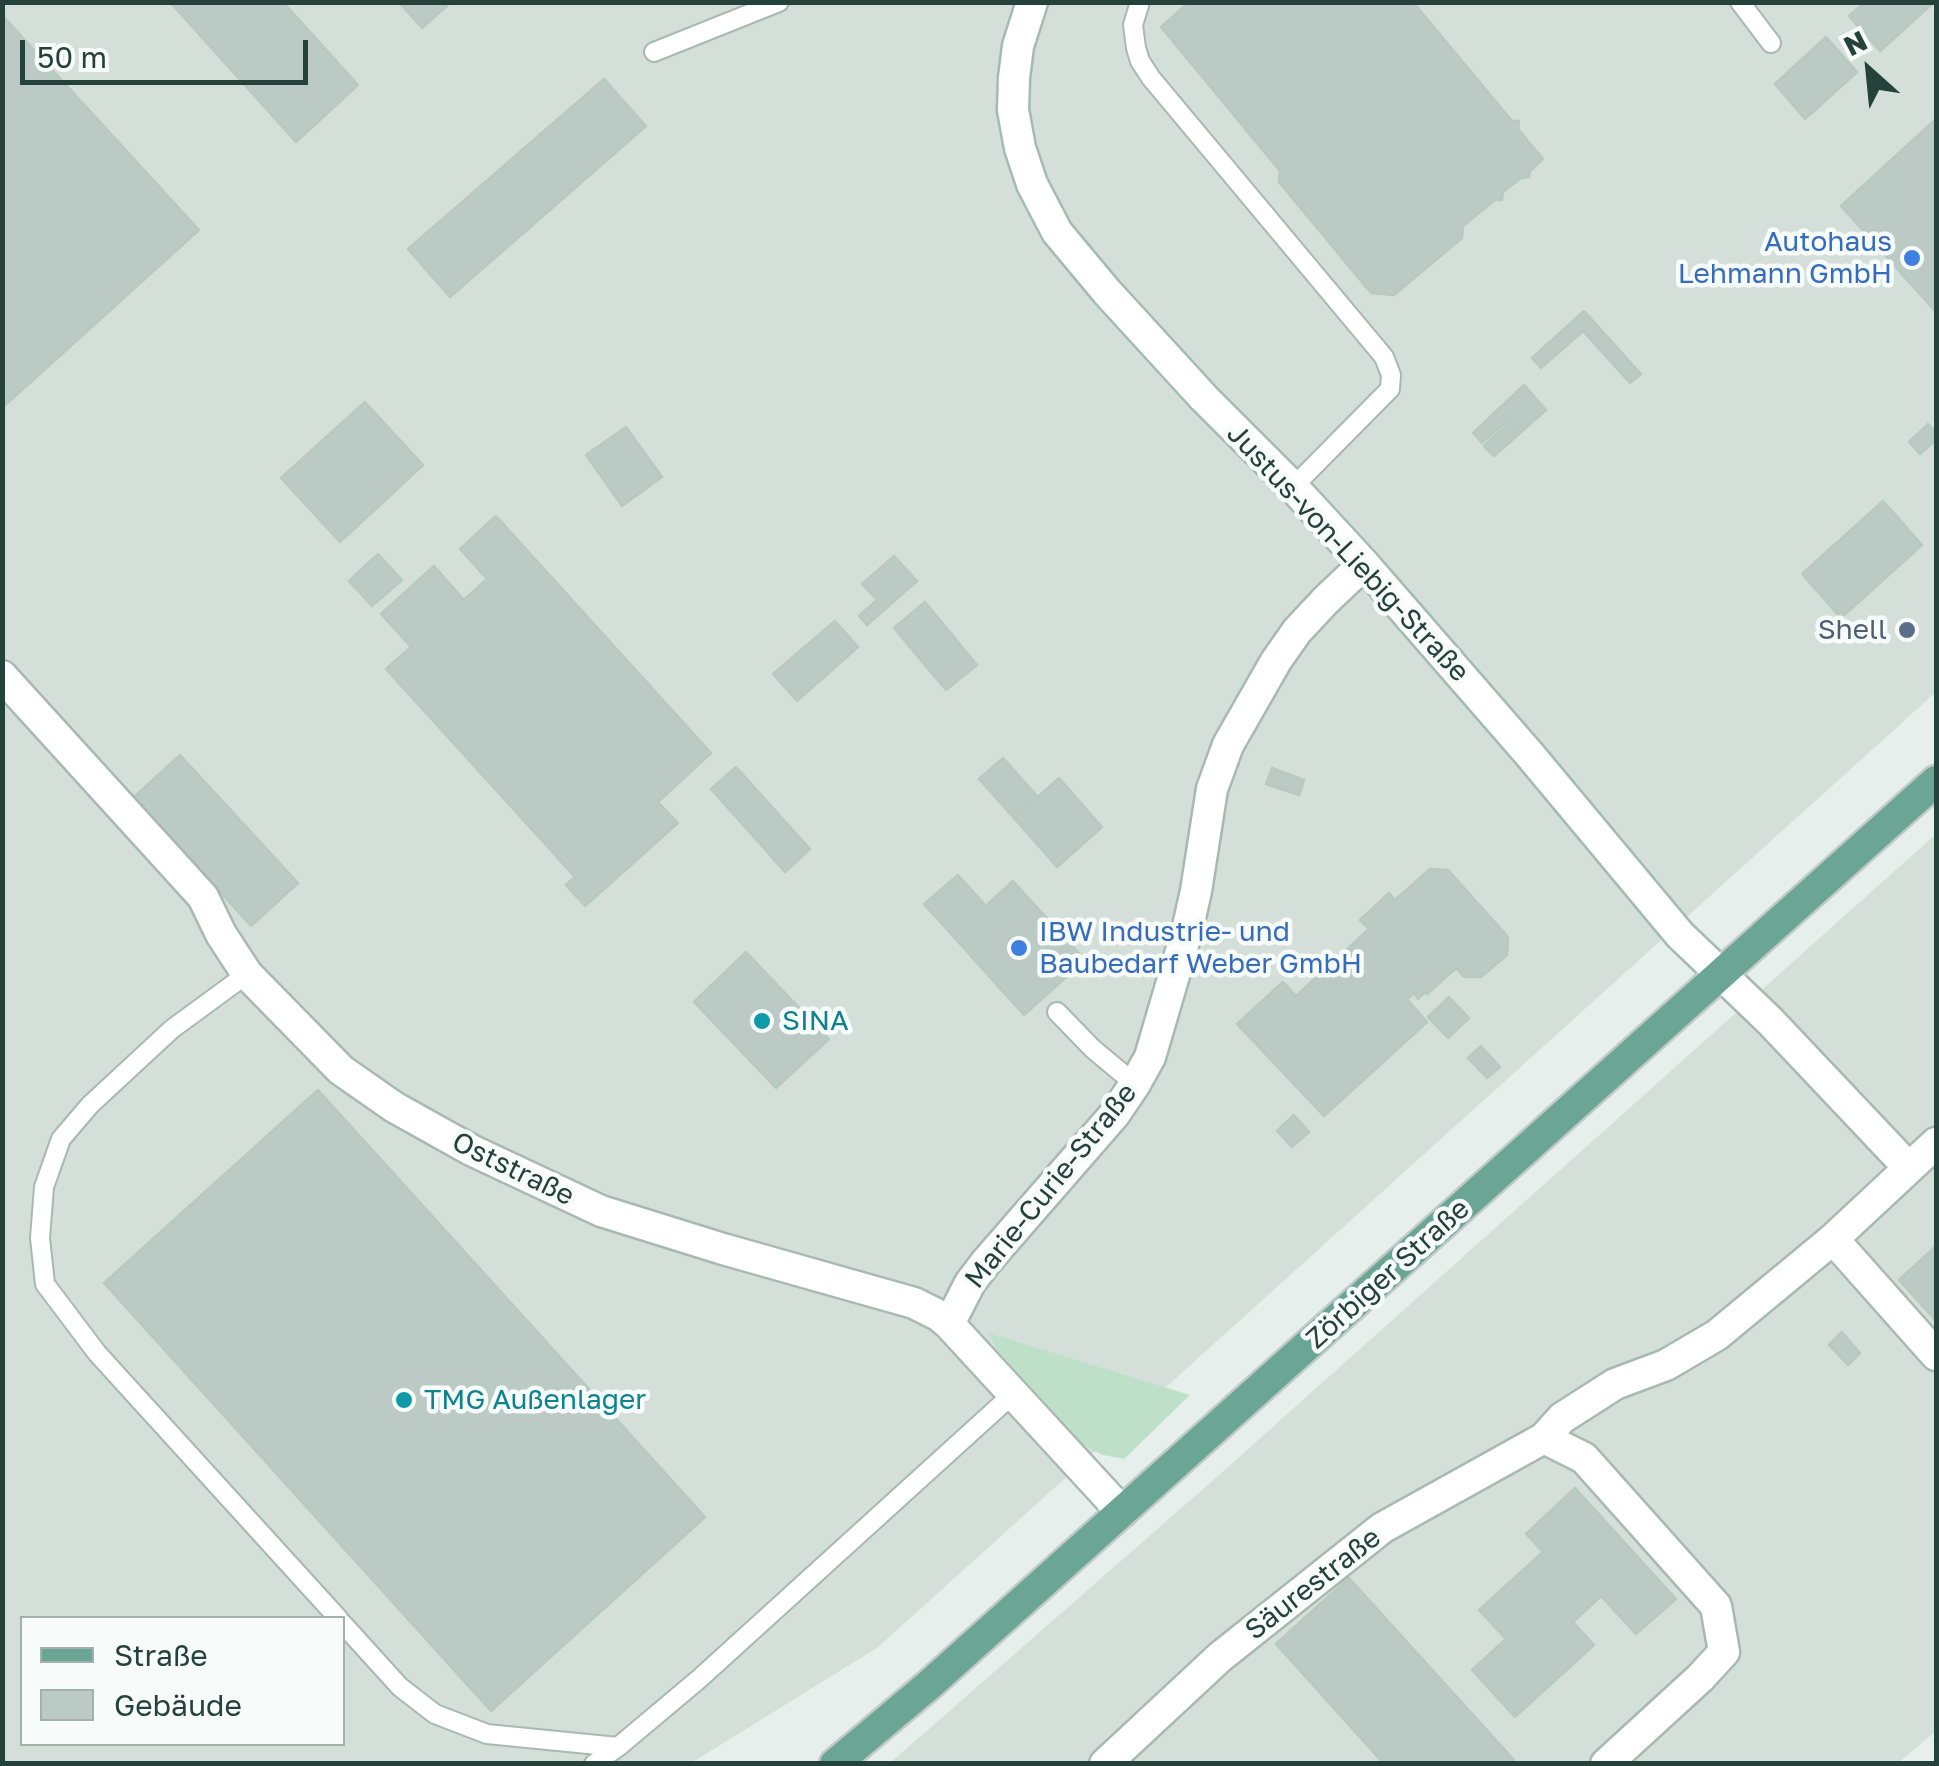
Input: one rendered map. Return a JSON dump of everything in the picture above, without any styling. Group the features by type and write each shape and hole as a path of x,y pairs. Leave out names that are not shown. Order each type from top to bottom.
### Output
{"main road":[{"name":"Zörbiger Straße","path":"835,1764 929,1685 1936,781"}],"street":[{"name":"Justus-von-Liebig-Straße","path":"1032,2 1018,46 1013,110 1032,184 1057,232 1106,292 1204,398 1364,564 1680,935 1722,975"},
{"name":"Marie-Curie-Straße","path":"949,1324 986,1262 1114,1115 1135,1084 1150,1056 1187,932 1212,789 1228,746 1296,631 1364,564"},
{"name":"Oststraße","path":"2,676 203,897 248,974 341,1070 394,1107 486,1157 602,1211 914,1304 938,1315 1122,1512"},
{"path":"1722,975 1909,1168"},
{"name":"Säurestraße","path":"1104,1764 1220,1658 1382,1528 1544,1438 1562,1418 1616,1384 1666,1365 1717,1336 1833,1239 1936,1143"},
{"path":"1833,1239 1936,1355"},
{"path":"1544,1438 1584,1458 1716,1606 1724,1652 1606,1764"}],"lane":[{"path":"654,52 780,2"},
{"path":"1140,2 1133,25 1140,61 1384,357 1391,375 1390,389 1293,487"},
{"path":"1740,2 1771,43"},
{"path":"248,974 172,1030 90,1105 61,1139 44,1188 40,1238 45,1284 97,1353 335,1616"},
{"path":"1057,1012 1092,1049 1135,1084"},
{"path":"594,1764 699,1679 1013,1394"},
{"path":"345,1626 400,1687 435,1714 488,1734 618,1747"}],"shaded area":[{"path":"3,3 1936,3 1936,692 877,1648 691,1763 3,1764"},
{"path":"1936,834 1936,1731 1897,1764 889,1764 1210,1483"}],"green space":[{"path":"989,1333 1190,1395 1124,1459 1103,1455 1084,1446 996,1348"}],"building":[{"path":"170,2 283,2 358,85 296,142"},
{"path":"399,2 451,2 422,28"},
{"path":"1189,2 1413,2 1512,121 1519,121 1518,129 1543,159 1529,177 1521,178 1503,192 1502,200 1495,200 1463,226 1462,238 1394,295 1371,293 1279,182 1280,171 1161,27"},
{"path":"1865,2 1932,4 1880,51 1849,16"},
{"path":"2,15 199,230 2,408"},
{"path":"1826,37 1857,72 1805,119 1775,84"},
{"path":"604,79 646,126 450,297 408,249"},
{"name":"Autohaus Lehmann GmbH","path":"1936,119 1936,310 1935,311 1841,206"},
{"path":"1584,311 1641,374 1630,383 1583,331 1541,368 1532,358"},
{"path":"1524,385 1546,410 1520,433 1508,420 1482,443 1473,433"},
{"path":"365,402 423,465 340,542 281,478"},
{"path":"1510,422 1520,433 1494,456 1484,446"},
{"path":"1928,424 1936,433 1936,440 1920,454 1909,442"},
{"path":"626,427 662,477 622,506 586,455"},
{"path":"1883,501 1922,545 1841,618 1802,574"},
{"path":"496,516 711,753 658,802 678,823 585,906 566,885 575,877 386,669 411,647 381,614 434,566 464,600 487,579 460,549"},
{"path":"378,554 402,580 372,606 349,581"},
{"path":"894,556 917,581 867,625 859,616 877,600 862,584"},
{"path":"925,602 977,665 946,690 894,628"},
{"path":"835,621 858,647 797,701 773,674"},
{"path":"180,755 298,883 251,926 134,797"},
{"path":"1003,758 1038,797 1014,818 979,779"},
{"path":"736,767 810,849 785,872 711,789"},
{"path":"1272,768 1304,780 1299,795 1266,784"},
{"path":"1059,778 1102,827 1057,867 1014,818"},
{"path":"1430,869 1448,870 1508,937 1507,955 1481,977 1464,977 1456,968 1427,994 1418,999 1414,993 1407,999 1427,1022 1324,1116 1237,1024 1283,982 1296,996 1369,929 1360,920 1389,893 1395,900"},
{"name":"IBW Industrie- und Baubedarf Weber GmbH","path":"958,875 986,906 1013,881 1085,960 1024,1015 924,904"},
{"name":"SINA","path":"746,952 829,1039 776,1088 694,1002"},
{"path":"1449,997 1469,1018 1448,1038 1428,1017"},
{"path":"1481,1046 1500,1067 1487,1078 1468,1058"},
{"name":"TMG Außenlager","path":"318,1090 705,1517 491,1711 104,1283"},
{"path":"1294,1115 1309,1132 1292,1147 1277,1131"},
{"path":"1936,1246 1936,1321 1899,1280"},
{"path":"1842,1332 1860,1353 1848,1365 1829,1345"},
{"path":"1575,1488 1676,1599 1636,1634 1601,1596 1573,1622 1594,1645 1515,1717 1472,1670 1506,1639 1479,1610 1543,1552 1526,1534"},
{"path":"1349,1578 1514,1760 1510,1764 1384,1764 1276,1644"}],"place":[{"name":"Autohaus Lehmann GmbH","path":"1912,258"},
{"name":"Shell","path":"1907,630"},
{"name":"IBW Industrie- und Baubedarf Weber GmbH","path":"1019,948"},
{"name":"SINA","path":"762,1021"},
{"name":"TMG Außenlager","path":"404,1400"}]}
